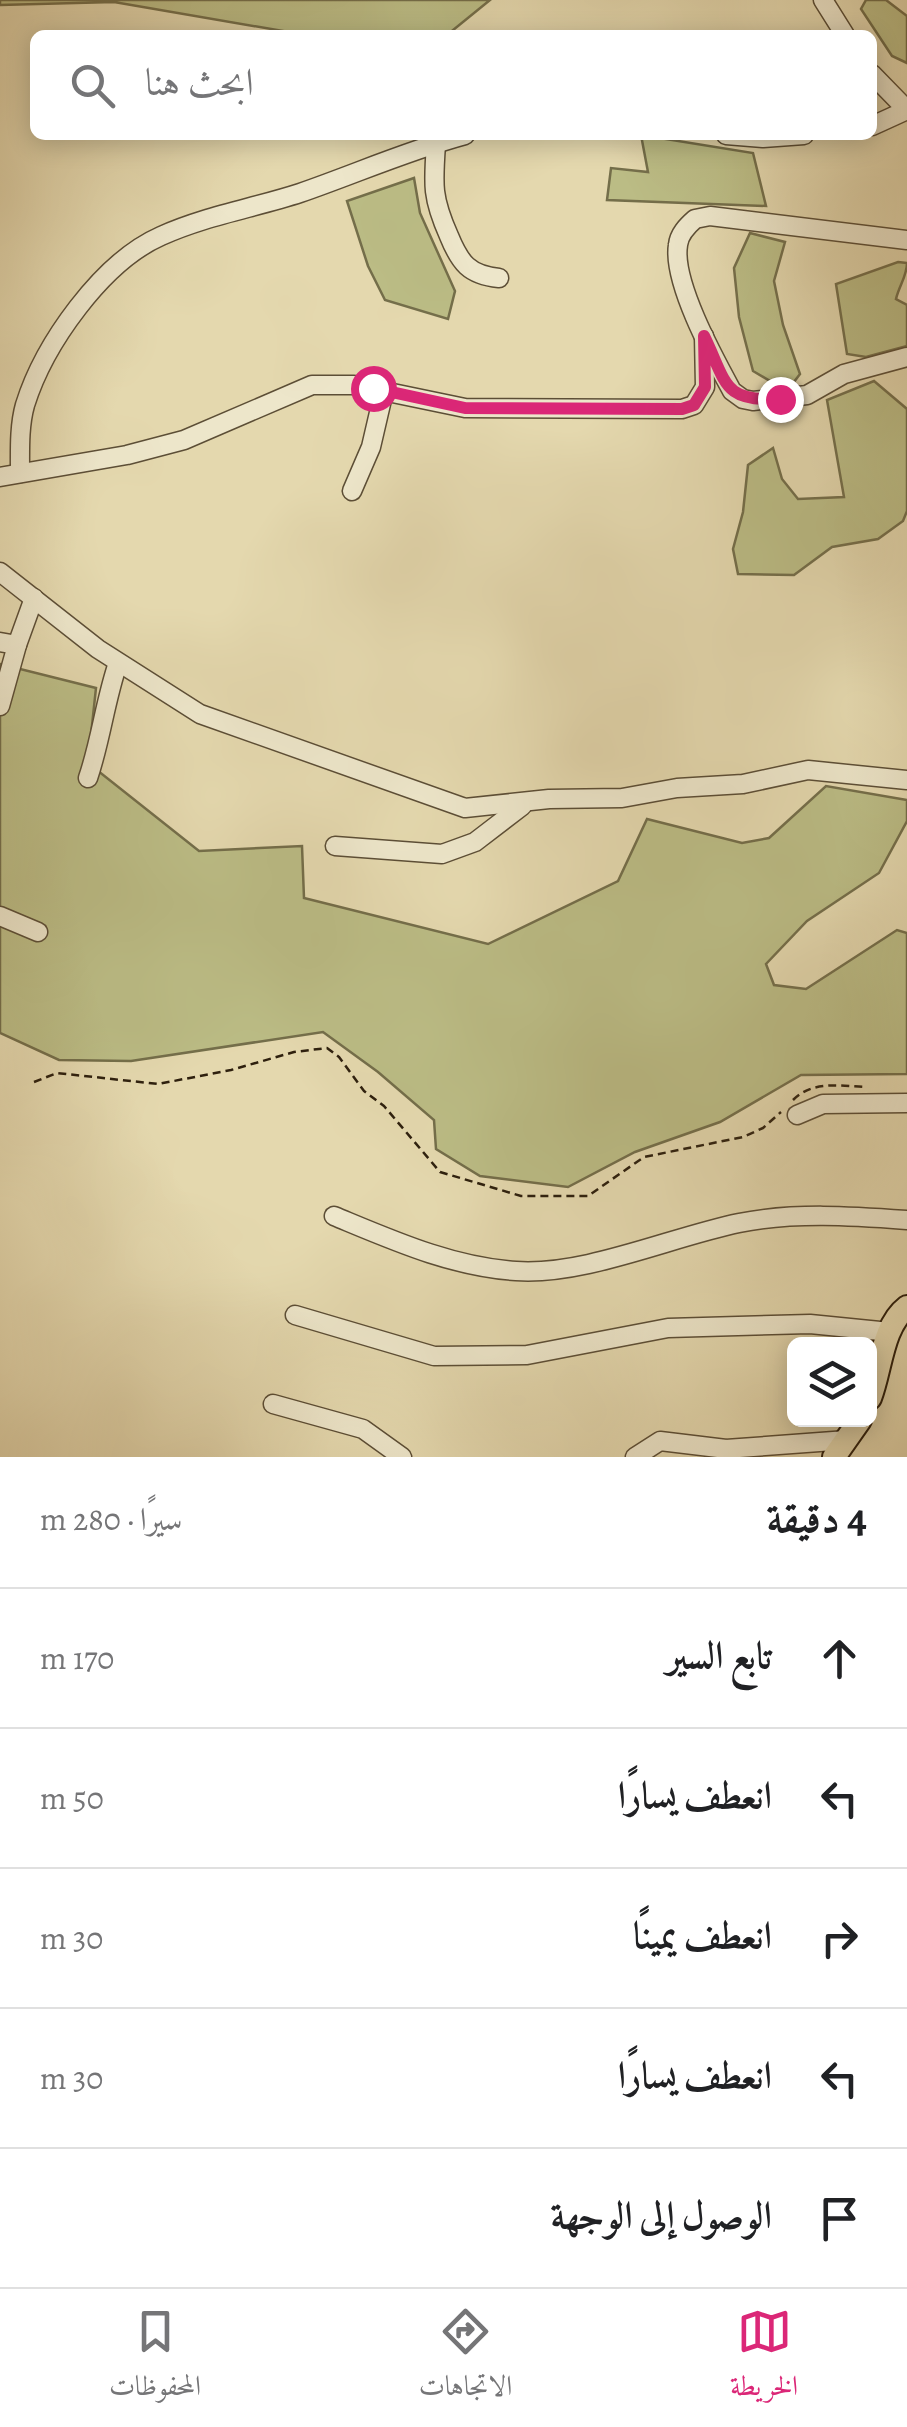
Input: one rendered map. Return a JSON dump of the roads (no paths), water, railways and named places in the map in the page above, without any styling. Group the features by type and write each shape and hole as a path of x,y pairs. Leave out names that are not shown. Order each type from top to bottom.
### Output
{"main road":[{"path":"877,1375 897,1315 907,1307"},
{"path":"840,1449 855,1427"}],"street":[{"path":"823,0 841,30"},
{"path":"877,79 907,110 877,124"},
{"path":"20,473 26,405 46,360 93,290 135,250 190,225 295,194 449,140"},
{"path":"436,144 433,197 457,256 473,273 499,278"},
{"path":"907,240 710,216 694,219 678,242 678,262 704,336 732,391 743,399 807,395 844,374 907,357"},
{"path":"0,477 126,455 184,440 312,386 337,383 465,408 682,409 694,405 705,387 704,336"},
{"path":"352,491 371,447 384,391"},
{"path":"0,572 118,662 200,714 466,808 622,798 678,788 742,784 808,770 907,780"},
{"path":"0,706 8,643 34,598"},
{"path":"88,778 97,752 104,703 118,662"},
{"path":"336,846 442,854 476,842 505,816 530,801"},
{"path":"0,916 38,932"},
{"path":"797,1115 822,1104 907,1103"},
{"path":"334,1216 473,1266 520,1272 578,1266 743,1222 803,1216 907,1220"},
{"path":"295,1315 434,1356 527,1355 668,1328 704,1326 810,1324 890,1332"},
{"path":"273,1404 363,1429 402,1457"},
{"path":"634,1457 660,1442 726,1449 840,1449"}]}
